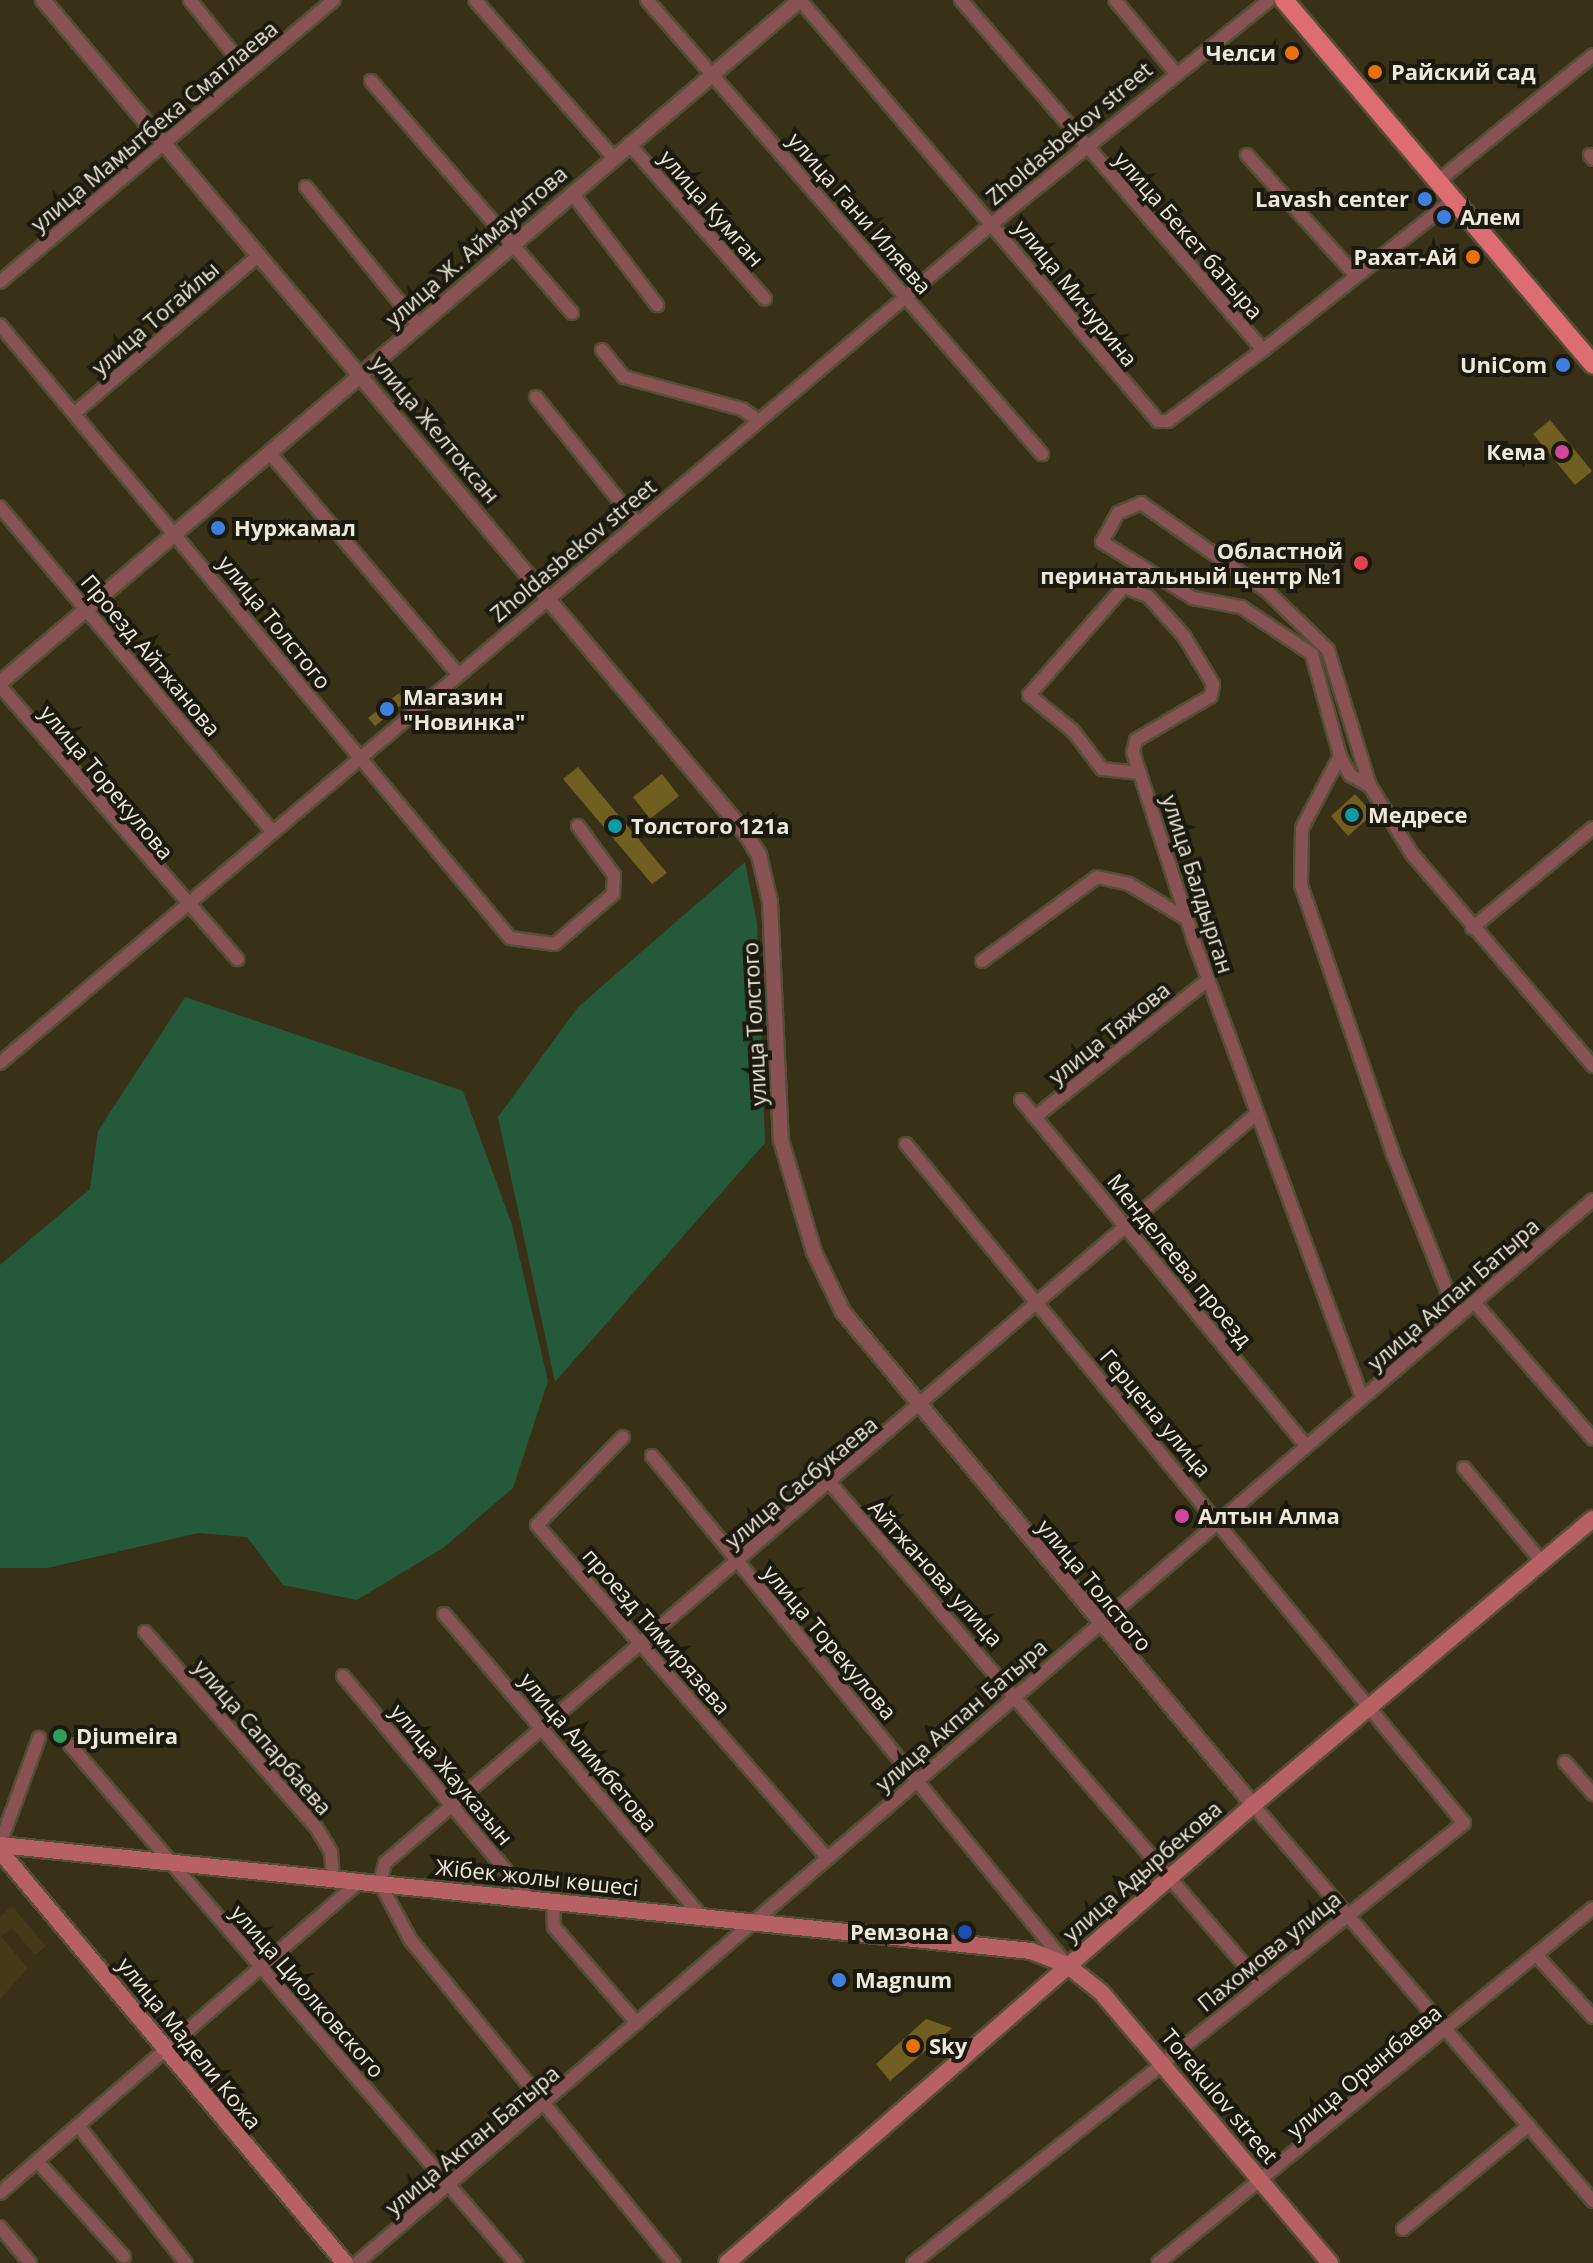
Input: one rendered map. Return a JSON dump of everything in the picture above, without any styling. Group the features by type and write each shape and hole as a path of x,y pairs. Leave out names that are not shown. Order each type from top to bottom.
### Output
{"main road":[{"path":"1284,0 1593,353"},
{"path":"1297,0 1440,179 1453,200 1593,365"},
{"name":"улица Адырбекова","path":"727,2263 1170,1876 1593,1519"},
{"name":"Жібек жолы көшесі","path":"0,1844 755,1923 1011,1946 1067,1965"},
{"name":"улица Мадели Кожа","path":"0,1851 345,2263"},
{"name":"Torekulov street","path":"1067,1965 1101,1992 1330,2263"}],"street":[{"name":"улица Желтоксан","path":"43,0 550,596 746,834 765,872 770,902"},
{"path":"190,0 247,71"},
{"name":"улица Мамытбека Сматлаева","path":"0,282 333,0"},
{"path":"475,0 613,157"},
{"name":"улица Гани Иляева","path":"647,0 1042,454"},
{"name":"улица Ж. Аймауытова","path":"0,684 800,0"},
{"name":"улица Мичурина","path":"800,0 993,223 1148,414 1168,421 1263,350"},
{"name":"улица Бекет батыра","path":"961,0 1263,350"},
{"path":"1115,0 1174,71"},
{"name":"Zholdasbekov street","path":"0,1063 270,829 1174,71 1269,0"},
{"path":"1440,179 1593,55"},
{"path":"371,81 572,313"},
{"name":"улица Кумган","path":"629,144 765,299"},
{"path":"1247,155 1356,276"},
{"path":"306,187 418,325"},
{"path":"572,193 657,305"},
{"path":"1263,350 1453,200"},
{"name":"улица Тогайлы","path":"77,411 259,255"},
{"name":"улица Толстого","path":"0,325 77,411 357,759 510,938 555,944 613,894 614,875 578,826"},
{"path":"602,350 624,377 742,409 758,420"},
{"path":"536,397 637,523"},
{"path":"269,452 458,674"},
{"path":"1370,786 1350,775 1340,752 1312,654 1241,607 1193,598 1102,542 1118,513 1141,503 1268,592 1328,650 1370,786 1412,854 1472,928 1593,1066"},
{"name":"Проезд Айтжанова","path":"0,507 270,829"},
{"name":"улица Балдырган","path":"1140,773 1102,769 1073,731 1029,695 1119,590 1148,596 1184,636 1215,691 1136,740 1140,773 1208,980 1362,1398"},
{"name":"улица Торекулова","path":"0,684 183,903 237,959"},
{"path":"1340,752 1302,828 1301,885 1393,1154 1457,1316"},
{"path":"1472,928 1593,828"},
{"path":"982,961 1097,877 1129,884 1187,919"},
{"name":"улица Толстого","path":"770,902 781,1140 796,1194 843,1312 918,1409 1098,1623 1593,2201"},
{"name":"улица Тяжова","path":"1035,1117 1208,980"},
{"name":"Менделеева проезд","path":"1021,1100 1127,1224 1306,1446"},
{"name":"улица Сасбукаева","path":"380,1883 388,1857 448,1802 918,1409 1037,1301 1256,1114"},
{"name":"Герцена улица","path":"906,1144 1219,1520 1464,1823"},
{"name":"улица Акпан Батыра","path":"357,2263 548,2104 1017,1693 1593,1200"},
{"path":"1474,1302 1593,1439"},
{"name":"проезд Тимирязева","path":"623,1437 536,1522 828,1858"},
{"name":"улица Торекулова","path":"652,1456 736,1562 919,1778 1067,1965"},
{"path":"1464,1468 1542,1562"},
{"name":"Айтжанова улица","path":"830,1483 1017,1693 1260,1983"},
{"name":"улица Алимбетова","path":"444,1614 702,1917"},
{"name":"улица Сапарбаева","path":"145,1632 316,1827 331,1852 333,1878"},
{"name":"улица Жауказын","path":"343,1676 530,1899"},
{"path":"0,1844 39,1738"},
{"name":"улица Циолковского","path":"70,1745 516,2263"},
{"path":"1565,1762 1593,1794"},
{"name":"Пахомова улица","path":"913,2263 1464,1823"},
{"path":"0,2193 168,2053 360,1881"},
{"path":"380,1883 411,1941 548,2104 674,2263"},
{"path":"553,1901 554,1927 637,2023"},
{"name":"улица Орынбаева","path":"1158,2263 1263,2181 1593,1908"},
{"path":"1536,1955 1593,2017"},
{"path":"1403,2229 1529,2125"},
{"path":"80,2128 186,2263"},
{"path":"38,2162 124,2257"},
{"path":"0,2227 30,2263"}],"shaded area":[{"path":"12,1906 46,1946 35,1955 12,1928 1,1937 28,1968 0,1999 0,1917"}],"green space":[{"path":"745,862 757,923 765,1143 555,1382 498,1117 578,1007"},
{"path":"185,997 463,1091 512,1225 548,1381 513,1488 443,1548 357,1600 283,1585 247,1537 198,1533 48,1568 0,1568 0,1265 90,1189 98,1131"}],"building":[{"name":"Кема","path":"1550,420 1592,471 1575,485 1533,434"},
{"name":"Магазин \"Новинка\"","path":"399,693 406,701 375,726 368,718"},
{"name":"Толстого 121а","path":"578,767 667,873 652,884 563,779"},
{"path":"662,774 679,796 650,819 633,797"},
{"name":"Медресе","path":"1355,794 1373,814 1348,836 1331,816"},
{"name":"Sky","path":"926,2019 952,2028 890,2081 876,2064"}],"place":[{"name":"Челси","path":"1292,53"},
{"name":"Райский сад","path":"1375,72"},
{"name":"Lavash center","path":"1425,199"},
{"name":"Алем","path":"1444,217"},
{"name":"Рахат-Ай","path":"1473,257"},
{"name":"UniCom","path":"1563,365"},
{"name":"Кема","path":"1562,452"},
{"name":"Нуржамал","path":"218,528"},
{"name":"Областной перинатальный центр №1","path":"1361,563"},
{"name":"Магазин \"Новинка\"","path":"387,709"},
{"name":"Медресе","path":"1352,815"},
{"name":"Толстого 121а","path":"615,826"},
{"name":"Алтын Алма","path":"1182,1516"},
{"name":"Djumeira","path":"60,1736"},
{"name":"Ремзона","path":"965,1932"},
{"name":"Magnum","path":"839,1980"},
{"name":"Sky","path":"913,2046"}]}
